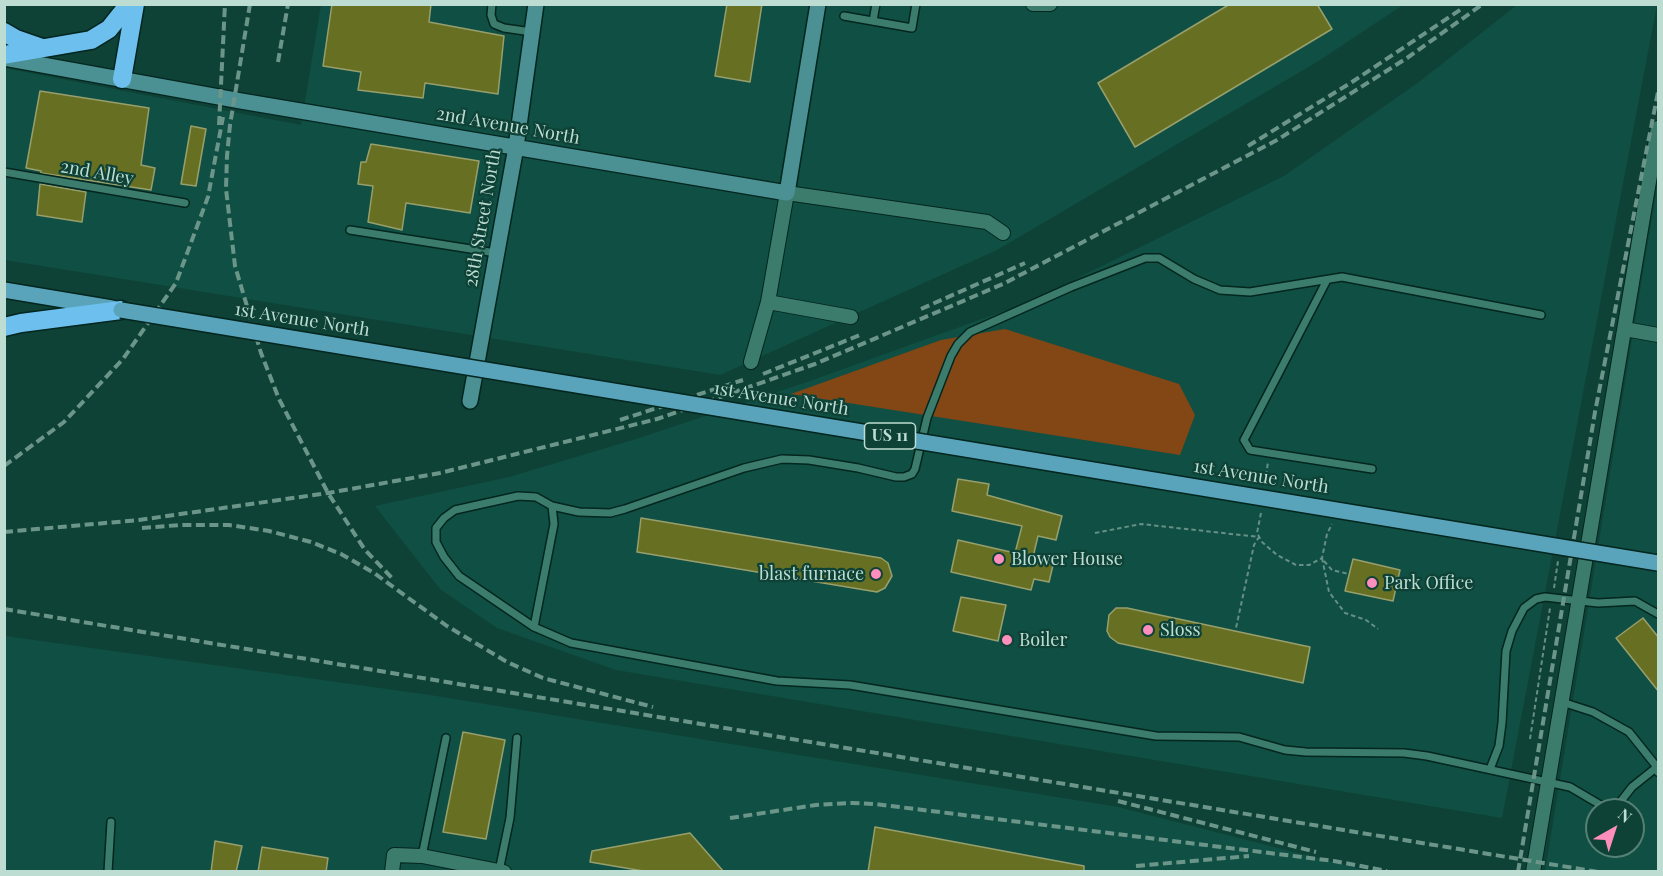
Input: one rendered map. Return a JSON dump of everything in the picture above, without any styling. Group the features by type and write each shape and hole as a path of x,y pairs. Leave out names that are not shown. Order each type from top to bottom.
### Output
{"highway":[{"path":"4,56 91,40 109,30 129,4"},
{"path":"122,79 135,4"},
{"path":"4,32 43,49"},
{"path":"4,327 68,308 121,310"}],"main road":[{"path":"4,290 68,308"},
{"name":"1st Avenue North","path":"121,310 1659,562"}],"street":[{"name":"28th Street North","path":"470,401 516,147 536,4"},
{"path":"751,362 768,302 818,4"},
{"path":"1033,4 1050,4"},
{"name":"2nd Avenue North","path":"4,56 122,79 787,193 987,222 1003,233"},
{"path":"1533,872 1659,128"},
{"path":"768,302 851,317"},
{"path":"1625,329 1659,335"},
{"path":"392,872 394,855 422,856 502,871"}],"lane":[{"path":"492,4 491,15 494,24 504,28 532,32"},
{"path":"873,21 876,4"},
{"path":"844,16 912,28 916,4"},
{"name":"2nd Alley","path":"4,172 185,203"},
{"path":"350,230 498,254"},
{"path":"1541,315 1342,277 1250,292 1220,290 1194,279 1159,258 1145,258 1071,287 970,332 958,344 951,356 927,418 912,474 896,477 809,460 782,459 744,468 610,513 579,512 552,506 536,497 518,496 455,510 436,528 436,542 459,576 534,627 571,643 777,681 850,685 1156,736 1239,737 1285,750 1404,753 1428,756 1548,780 1570,787 1590,798"},
{"path":"1327,280 1244,440 1250,450 1372,469"},
{"path":"534,627 554,524 552,506"},
{"path":"1490,769 1499,746 1506,651 1512,631 1524,608 1536,599 1545,597 1598,603 1635,601 1659,614"},
{"path":"1562,702 1593,712 1629,732 1658,769 1632,787 1622,798"},
{"path":"422,856 446,738"},
{"path":"502,871 510,818 517,738"},
{"path":"108,872 111,822"}],"path":[{"path":"1265,487 1270,453"},
{"path":"1261,510 1257,533 1277,555 1296,565 1310,565 1322,558"},
{"path":"1335,517 1327,534 1322,558 1329,592 1346,613 1366,620 1378,629"},
{"path":"1095,532 1141,524 1259,537"},
{"path":"1236,628 1254,545 1259,537"},
{"path":"1530,739 1559,554"},
{"path":"1322,558 1332,570 1349,574"}],"shaded area":[{"path":"321,5 1403,5 1317,62 997,250 720,375 5,260 4,68 301,125"},
{"path":"1517,5 1657,5 1502,818 616,670 497,628 440,589 375,506 509,477 636,439 810,381 1029,302 1284,176 1419,82"},
{"path":"1658,181 1658,871 1545,871"},
{"path":"1005,329 1179,384 1195,415 1180,455 791,394 941,340"},
{"path":"5,636 430,695 1118,807 1368,871 5,872"}],"building":[{"path":"332,4 431,4 429,22 504,36 498,94 425,83 423,98 358,90 361,72 323,66"},
{"path":"727,4 762,4 750,82 715,76"},
{"path":"1230,4 1317,4 1332,29 1135,147 1098,83"},
{"path":"40,91 149,108 141,165 155,168 151,190 41,173 41,171 26,168"},
{"path":"191,126 206,129 196,186 181,184"},
{"path":"371,144 479,161 470,213 406,203 402,230 368,222 373,186 358,184 361,162 366,162"},
{"path":"40,184 86,192 82,222 37,215"},
{"path":"958,479 989,484 987,495 1062,516 1056,540 1038,536 1033,557 1054,561 1049,582 1034,579 1031,590 951,572 958,540 1015,553 1022,526 952,511"},
{"path":"641,518 881,558 888,563 892,576 885,588 877,592 637,552"},
{"name":"Park Office","path":"1353,559 1400,570 1393,601 1345,591"},
{"path":"961,597 1006,605 998,641 953,631"},
{"path":"1116,608 1127,608 1310,647 1303,683 1118,643 1110,637 1107,631 1109,615"},
{"path":"1643,618 1659,638 1659,692 1616,638"},
{"path":"463,732 505,740 486,839 443,832"},
{"path":"875,827 1084,866 1084,872 868,872"},
{"path":"690,833 724,872 649,872 590,862 592,851"},
{"path":"215,841 242,846 236,872 211,872"},
{"path":"262,847 328,858 326,872 258,872"}],"railway":[{"path":"219,125 225,4"},
{"path":"250,4 227,156 226,189 235,266 261,353 279,399 328,493 365,550 393,579"},
{"path":"278,62 288,4"},
{"path":"4,532 139,520 328,493 440,473 657,419 815,364 1003,284 1277,140 1407,58 1483,4"},
{"path":"1248,146 1352,82 1463,8"},
{"path":"1518,872 1595,412 1658,92"},
{"path":"4,466 64,422 123,359 176,283 208,197 223,117"},
{"path":"921,309 1025,263"},
{"path":"763,374 860,335"},
{"path":"620,420 743,380"},
{"path":"142,528 229,525 269,531 311,542 341,554 374,573 447,626 507,662 543,678 653,707"},
{"path":"4,609 1598,872"},
{"path":"1118,801 1316,852"},
{"path":"730,818 816,805 875,804 1334,861 1387,871"},
{"path":"1136,866 1249,856"}],"place":[{"name":"Blower House","path":"999,559"},
{"name":"blast furnace","path":"876,574"},
{"name":"Park Office","path":"1372,583"},
{"name":"Sloss","path":"1148,630"},
{"name":"Boiler","path":"1007,640"}]}
